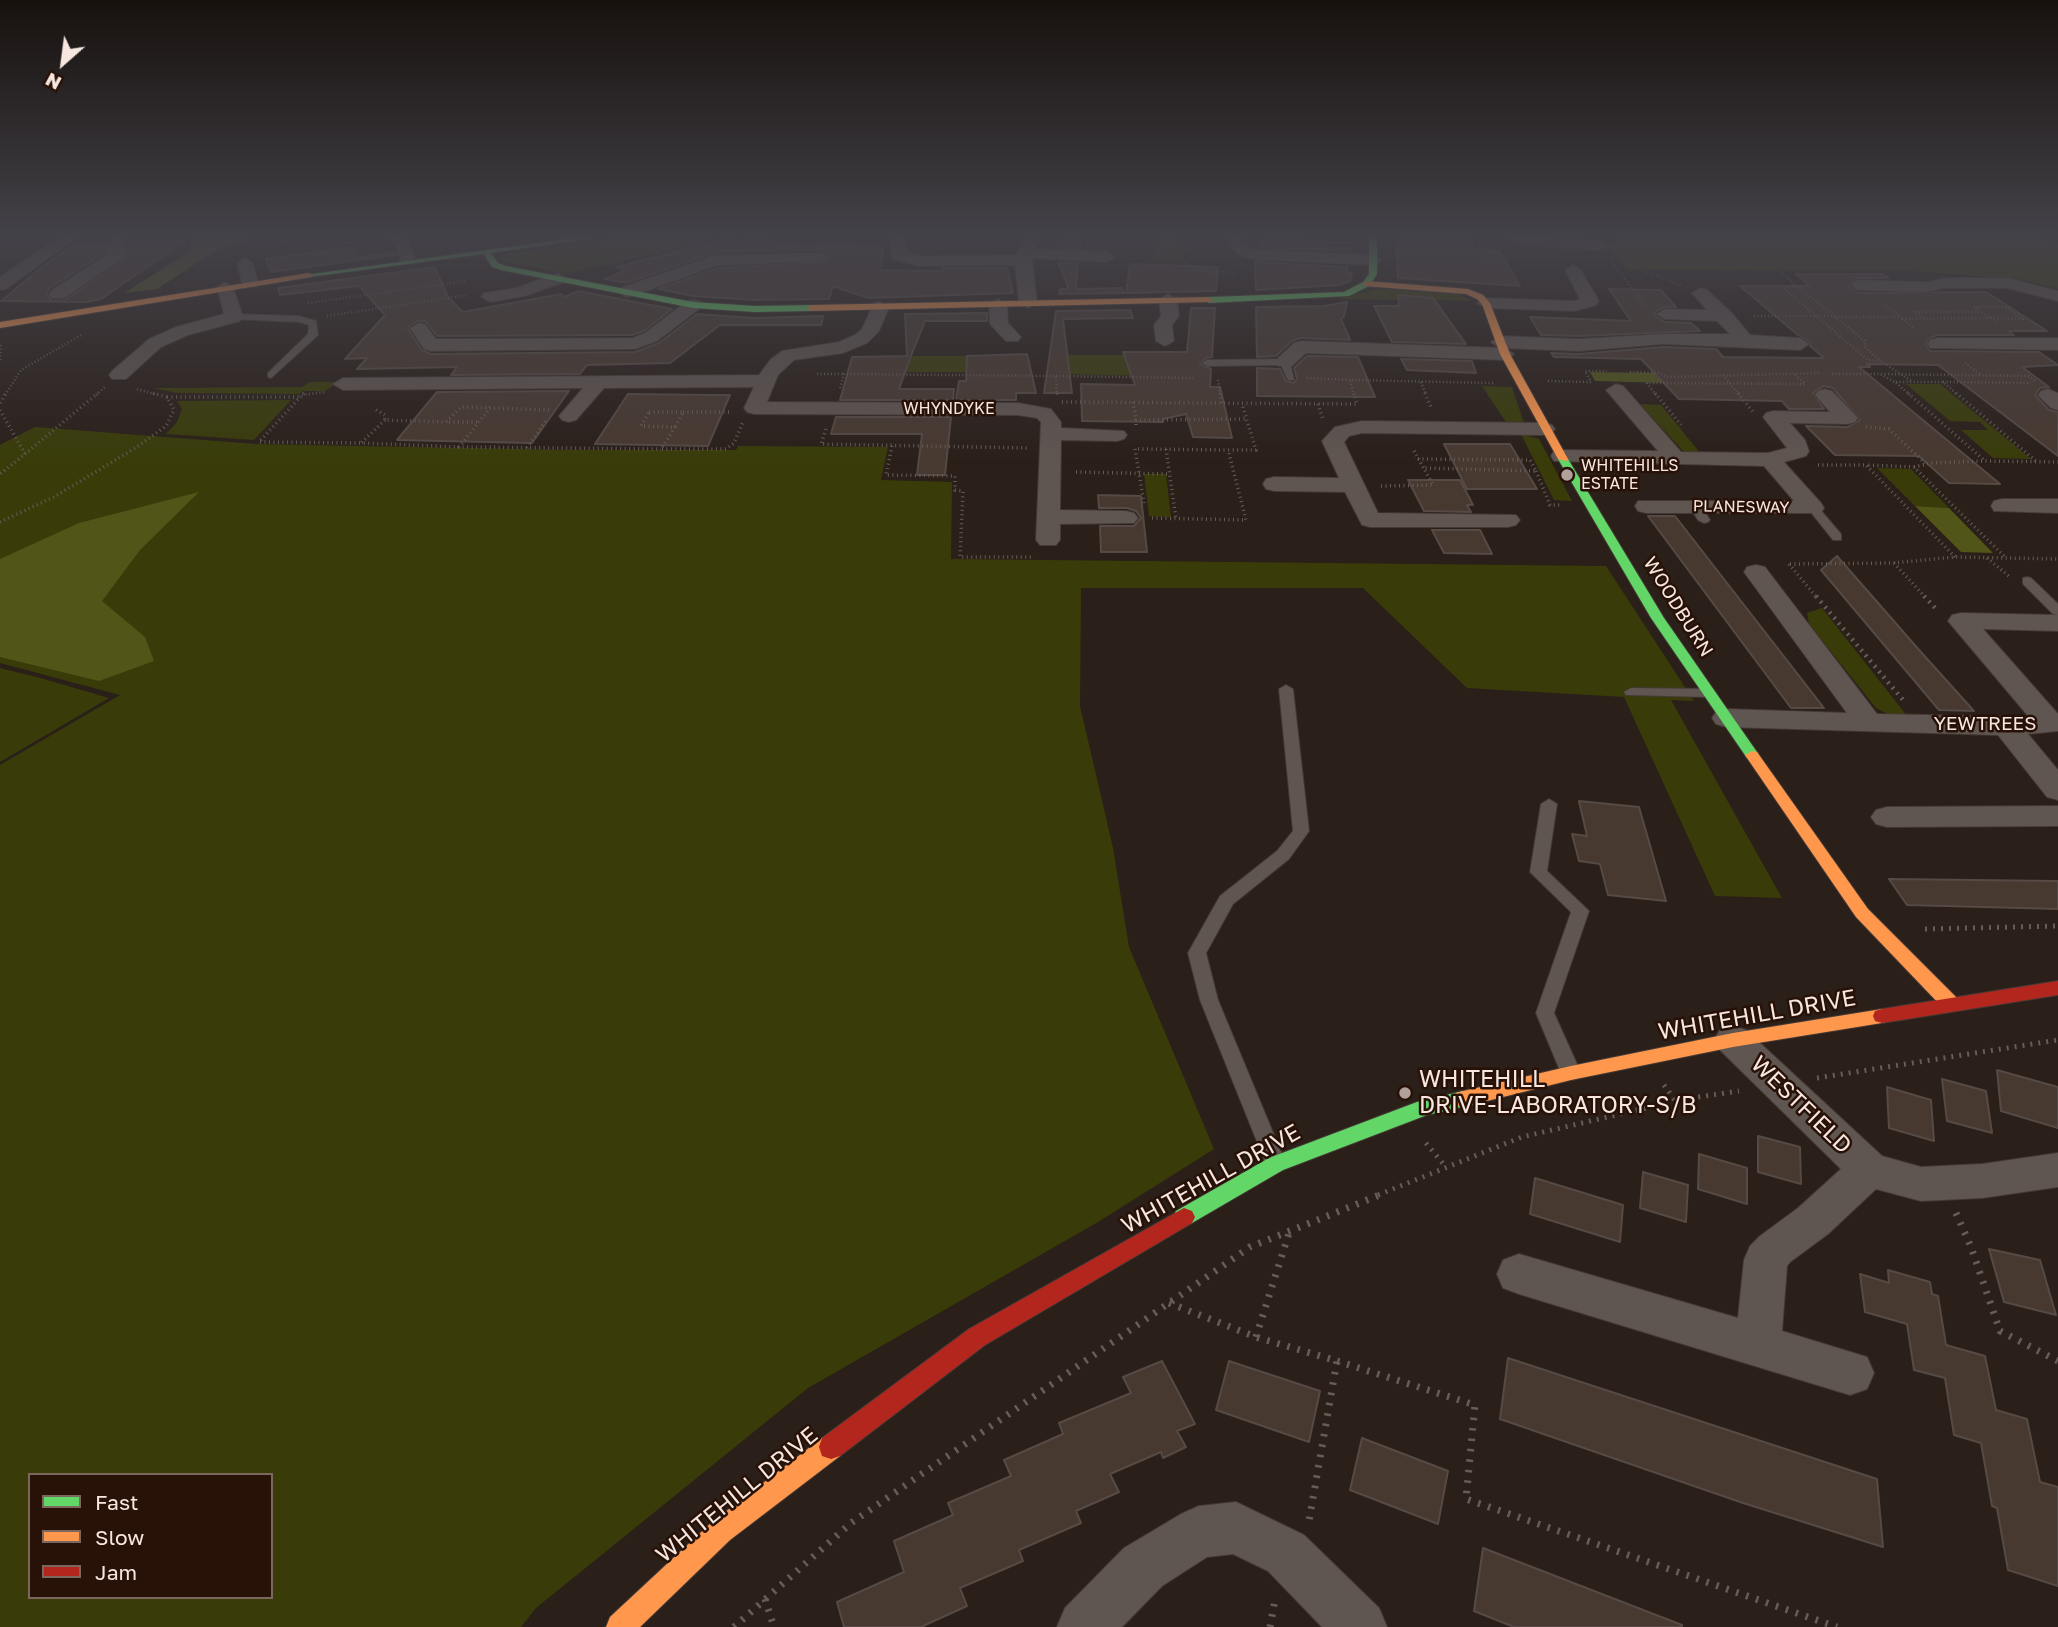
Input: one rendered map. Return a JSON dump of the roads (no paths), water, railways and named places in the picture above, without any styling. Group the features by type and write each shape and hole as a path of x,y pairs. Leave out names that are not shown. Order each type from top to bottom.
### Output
{"street":[{"path":"0,325 80,312"},
{"path":"119,375 155,343 182,331 234,317 232,312"},
{"path":"419,328 431,345 635,343 651,337 684,312"},
{"path":"344,384 600,380 766,381 768,374 789,355 842,347 861,339 870,331 878,312"},
{"path":"998,312 999,324 1012,337"},
{"path":"1165,341 1163,325 1170,316 1170,312"},
{"name":"WOODBURN","path":"1488,312 1496,341 1520,379 1545,429 1658,618 1708,694 1862,912 1951,1004"},
{"path":"1721,312 1745,340"},
{"path":"1665,314 1725,316"},
{"path":"1910,320 1953,356"},
{"path":"1288,370 1301,347 1496,341 1579,345 1663,339 1800,344"},
{"path":"1937,344 2058,344"},
{"path":"1616,378 1675,458"},
{"path":"569,416 600,380"},
{"name":"WHYNDYKE","path":"766,381 751,408 1018,409 1044,413 1051,422 1050,435"},
{"path":"380,415 405,384"},
{"path":"1562,456 1770,460 1798,451 1797,445 1773,416 1848,418 1825,394"},
{"path":"1508,520 1370,520 1333,441 1342,431 1362,427 1545,429"},
{"path":"1117,435 1050,435 1048,529 1136,518"},
{"name":"PLANESWAY","path":"1770,460 1813,508"},
{"path":"1274,484 1352,486"},
{"name":"PLANESWAY","path":"1646,506 1700,513 1813,508"},
{"path":"2002,506 2058,506"},
{"path":"1756,572 1869,723"},
{"name":"YEWTREES","path":"1726,718 2007,727 2051,724 1961,621 2058,623"},
{"path":"2007,727 2058,790"},
{"path":"1887,817 2058,816"},
{"name":"WHITEHILL DRIVE","path":"620,1627 721,1531 977,1337 1276,1164 1424,1108 1571,1073 1733,1040 2058,988"},
{"name":"WESTFIELD","path":"1733,1040 1869,1170 1921,1184 1982,1181 2058,1170"},
{"name":"WESTFIELD","path":"1758,1344 1766,1260 1774,1248 1813,1221 1869,1170"},
{"path":"1519,1274 1850,1373"},
{"path":"1084,1627 1143,1567 1199,1532 1236,1528 1286,1553 1360,1627"}],"lane":[{"path":"234,317 299,319 313,323 313,335 271,375"},
{"path":"1207,363 1288,370"},
{"path":"1813,508 1837,537"},
{"path":"2027,581 2058,611"},
{"path":"1276,1164 1209,1000 1197,953 1226,900 1283,855 1301,831 1286,690"},
{"path":"1631,692 1708,694"},
{"path":"1549,804 1538,872 1580,911 1545,1013 1571,1073"}],"place":[{"name":"WHITEHILLS ESTATE","path":"1567,475"},
{"name":"WHITEHILL DRIVE-LABORATORY-S/B","path":"1405,1093"}]}
